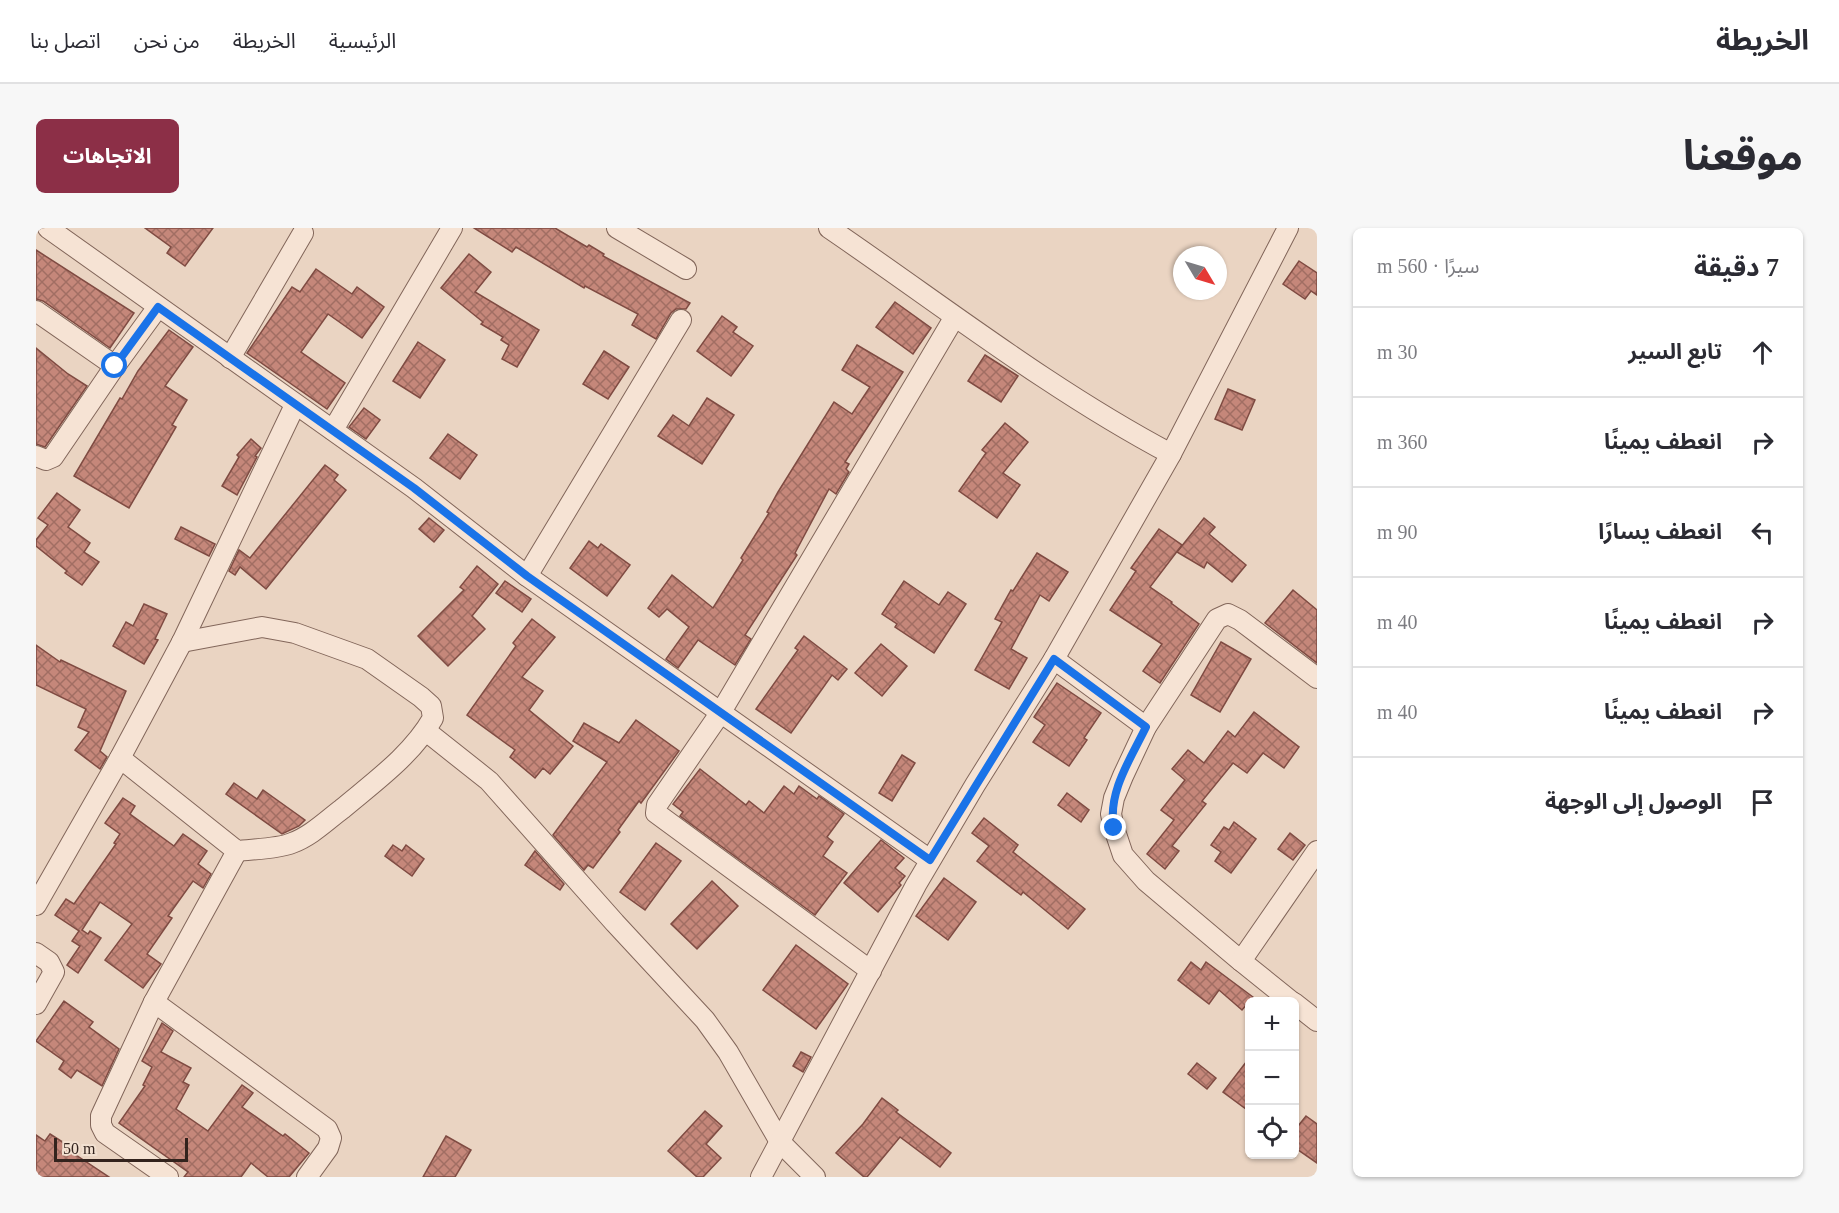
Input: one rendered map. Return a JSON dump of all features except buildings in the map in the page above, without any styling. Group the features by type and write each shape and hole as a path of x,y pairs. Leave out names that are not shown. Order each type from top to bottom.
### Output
{"street":[{"path":"48,228 442,509 527,576 930,860"},
{"path":"333,430 452,228"},
{"path":"617,228 686,269"},
{"path":"829,228 954,318 1091,408 1171,454"},
{"path":"761,1177 930,860 1054,659 1171,454 1288,228"},
{"path":"230,358 303,233"},
{"path":"36,456 46,460 53,457 158,307"},
{"path":"36,311 115,366"},
{"path":"871,971 656,813 657,805 722,712 954,318"},
{"path":"527,576 681,320"},
{"path":"36,905 120,758 182,642 295,405"},
{"path":"1287,997 1146,881 1123,855 1111,814 1114,798 1146,727 1217,619 1228,614 1240,620 1317,678"},
{"path":"120,758 237,851 291,844 316,830 389,768 426,731 434,718 431,706 421,697 367,659 295,633 262,627 182,642"},
{"path":"1054,659 1146,727"},
{"path":"426,731 489,781 705,1020 728,1052 780,1142 815,1177"},
{"path":"1242,962 1317,850"},
{"path":"168,1177 105,1133 100,1125 101,1116 154,1002 237,851"},
{"path":"36,953 49,962 54,972 36,1004"},
{"path":"154,1002 327,1129 331,1138 328,1148 307,1177"},
{"path":"1299,1007 1317,1021"}],"route":[{"path":"115,366 158,307 295,405 354,444 527,576 930,860 1054,659 1146,727 1114,798 1111,814 1114,828"}]}
